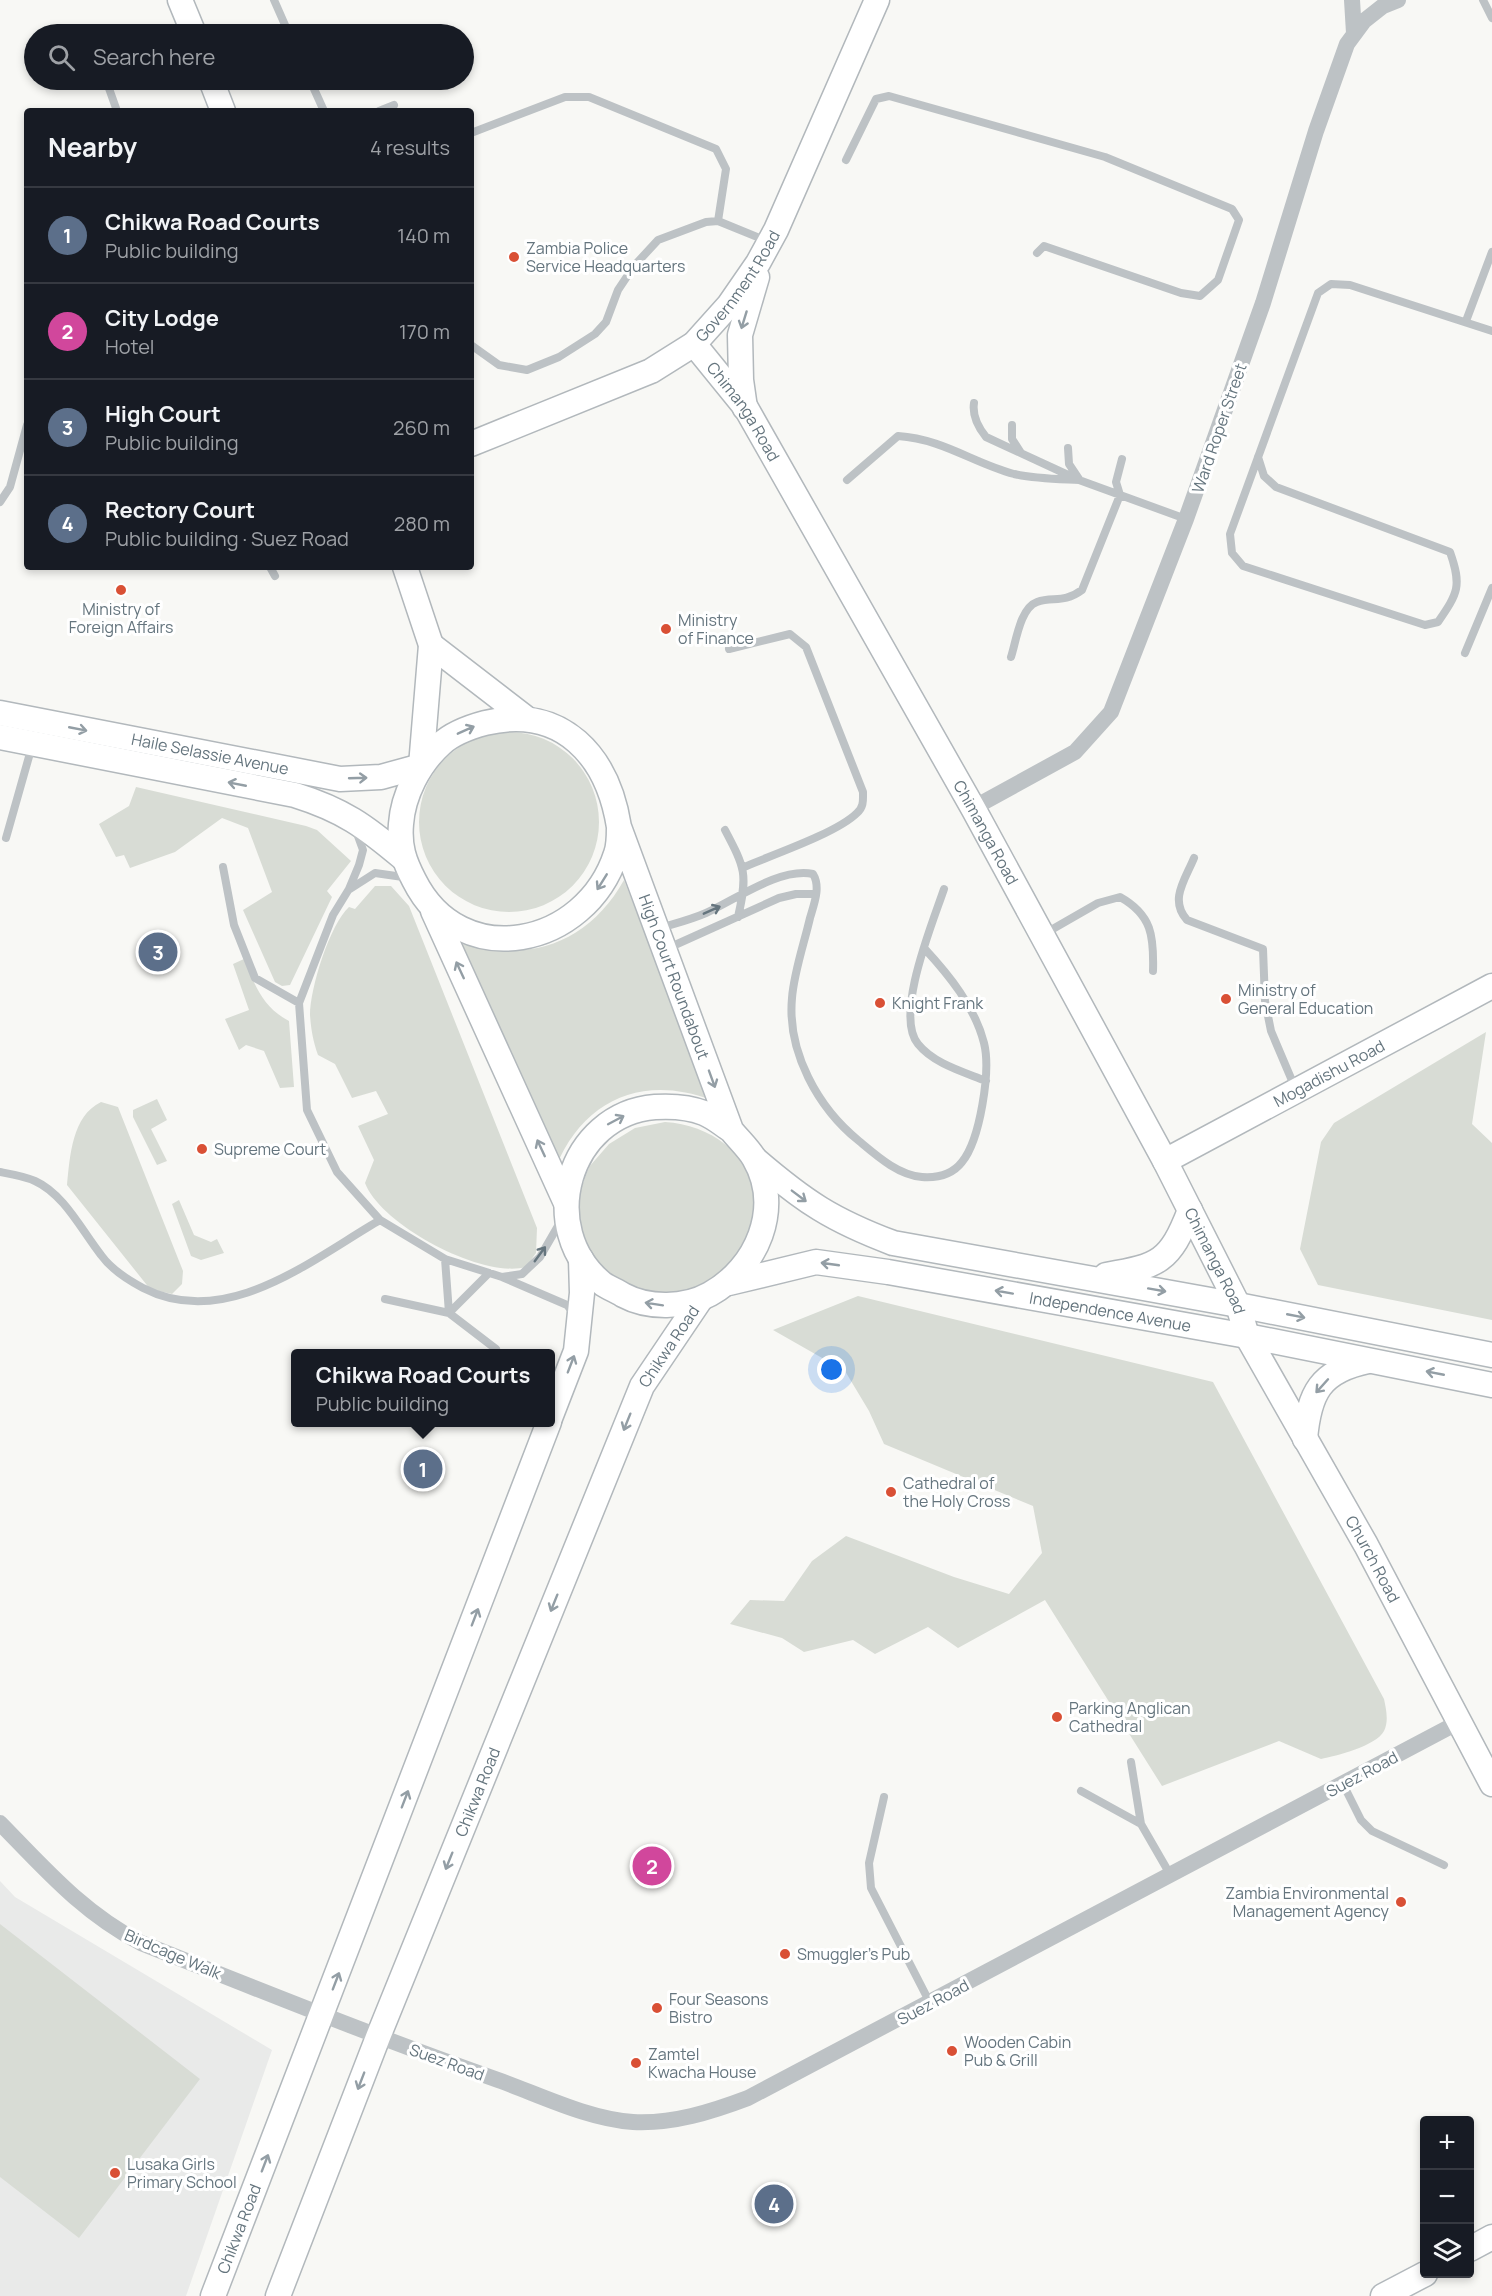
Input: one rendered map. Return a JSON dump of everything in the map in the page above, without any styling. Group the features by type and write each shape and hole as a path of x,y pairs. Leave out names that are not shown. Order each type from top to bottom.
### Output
{"main road":[{"path":"180,0 188,24"},
{"name":"Government Road","path":"474,443 651,371 694,344 729,304 763,253 877,0"},
{"path":"215,90 222,108"},
{"path":"746,408 741,380 740,335 763,253"},
{"name":"Chimanga Road","path":"694,344 746,408 973,808 1041,936 1078,997 1165,1161 1238,1305 1247,1336"},
{"path":"406,570 431,645 422,766"},
{"path":"431,645 527,719"},
{"name":"Haile Selassie Avenue","path":"0,713 35,732 295,795 330,807 369,830 408,868"},
{"name":"High Court Roundabout","path":"565,1207 571,1169 588,1142 612,1121 641,1108 673,1106 704,1113 731,1130 754,1158 764,1184 764,1221 760,1239 748,1263 729,1284 700,1300 667,1305 633,1300 603,1284 581,1259 570,1237 565,1207 431,908 408,868 400,833 402,810 422,766 441,743 467,728 496,721 527,719 557,728 582,745 602,770 615,797 620,827 731,1130"},
{"name":"Haile Selassie Avenue","path":"0,737 35,732 340,779 381,777 422,766"},
{"name":"High Court Roundabout","path":"431,908 452,923 483,936 500,939 525,938 550,931 572,917 596,892 617,853 620,827"},
{"name":"Mogadishu Road","path":"1165,1161 1492,986"},
{"name":"Independence Avenue","path":"754,1158 816,1209 847,1226 893,1243 1238,1305 1492,1355"},
{"path":"1089,1278 1142,1269 1162,1259 1178,1241 1190,1210"},
{"path":"555,1405 576,1351 581,1259"},
{"name":"Independence Avenue","path":"729,1284 816,1262 899,1274 1247,1336 1492,1384"},
{"name":"Chikwa Road","path":"278,2296 378,2037 642,1386 700,1300"},
{"name":"Church Road","path":"1247,1336 1366,1545 1492,1784"},
{"path":"1305,1439 1308,1407 1318,1389 1333,1374 1354,1364 1371,1361"},
{"name":"Chikwa Road","path":"213,2296 547,1427"},
{"path":"1474,2247 1492,2237"},
{"path":"1383,2296 1420,2277"}],"street":[{"path":"1352,0 1354,33"},
{"name":"Ward Roper Street","path":"973,808 1061,762 1101,727 1120,695 1263,303 1316,131 1347,44 1373,12 1398,0"},
{"name":"Suez Road","path":"378,2037 592,2114 630,2122 658,2122 712,2111 748,2098 1459,1722"},
{"name":"Birdcage Walk","path":"0,1823 84,1908 110,1927 141,1943 378,2037"}],"lane":[{"path":"274,0 285,24"},
{"path":"1483,0 1492,18"},
{"path":"110,90 116,108"},
{"path":"315,90 323,108"},
{"path":"846,160 876,99 889,96 1105,157 1232,209 1239,220 1218,280 1200,296 1181,293 1044,246 1036,253"},
{"path":"474,132 565,97 590,98 716,148 726,169 718,221"},
{"path":"386,108 394,105"},
{"path":"474,347 499,365 527,370 559,357 596,333 606,322 618,290 634,266 658,240 706,222 718,221 763,253"},
{"path":"1466,321 1492,252"},
{"path":"1258,457 1263,476 1276,487 1450,552 1458,574 1456,590 1454,598 1438,622 1425,625 1243,566 1232,553 1230,534 1258,457 1318,293 1331,284 1350,285 1492,331"},
{"path":"974,403 973,411 979,429 986,438 1079,480 1186,519"},
{"path":"1012,425 1012,439 1021,453"},
{"path":"0,502 10,487 24,436"},
{"path":"847,480 898,436 922,438 1013,474 1047,479 1079,480"},
{"path":"1068,448 1069,464 1079,480"},
{"path":"1011,657 1026,611 1036,602 1074,596 1082,590 1120,495 1116,482 1122,459"},
{"path":"272,570 275,576"},
{"path":"1465,653 1492,588"},
{"path":"729,649 790,634 806,647 863,792 863,805 857,814 817,837 744,867"},
{"path":"6,838 35,732"},
{"path":"352,819 363,850 349,889 333,915 299,1003 307,1110 337,1172 380,1220 445,1259 502,1277 567,1305 579,1322"},
{"path":"725,830 744,867 743,896 738,917"},
{"path":"1194,858 1176,902 1179,912 1187,920 1263,949 1265,1001 1271,1031 1296,1090"},
{"path":"223,867 234,925 255,978 299,1003"},
{"path":"349,889 375,873 408,868"},
{"path":"661,940 702,914 743,896 757,885 787,875 807,873 814,876 816,894 792,998 797,1051 808,1078 851,1135 897,1169 917,1177 935,1178 948,1174 961,1164 969,1153 987,1081 985,1045 974,1017 961,993 924,948"},
{"path":"944,889 924,948 912,1007 912,1035 930,1056 987,1081"},
{"path":"661,940 738,917 780,898 816,894"},
{"path":"1041,936 1098,903 1120,897 1138,907 1154,939 1153,971"},
{"path":"0,1172 34,1180 45,1187 63,1205 103,1258 128,1280 151,1292 177,1300 221,1301 261,1289 380,1220"},
{"path":"502,1277 522,1274 540,1257 565,1207"},
{"path":"445,1259 449,1313"},
{"path":"449,1313 489,1273"},
{"path":"384,1299 449,1313 496,1348"},
{"path":"1131,1762 1141,1824 1171,1876"},
{"path":"1343,1784 1361,1820 1372,1831 1444,1865"},
{"path":"1081,1791 1141,1824"},
{"path":"884,1797 869,1863 872,1888 930,2003"}],"shaded area":[{"path":"509,732 543,739 559,747 573,758 584,772 592,788 599,822 592,856 584,872 573,886 559,897 543,905 509,912 475,905 459,897 445,886 434,872 426,856 419,822 426,788 434,772 445,758 459,747 475,739"},
{"path":"136,787 306,826 317,830 351,861 327,891 332,897 290,985 282,986 275,982 243,910 272,892 248,828 222,818 175,852 130,868 124,855 116,857 99,824 129,806"},
{"path":"624,880 711,1100 686,1093 662,1090 639,1092 618,1099 599,1110 582,1125 568,1144 556,1167 459,940 484,947 508,950 531,949 554,943 574,934 593,920 610,902"},
{"path":"375,886 391,886 409,906 537,1228 536,1253 526,1267 507,1269 485,1265 460,1257 435,1245 391,1216 375,1199 365,1183 374,1160 358,1126 388,1114 376,1091 352,1098 335,1064 318,1055 312,1035 310,1015 317,973 335,927 349,907 355,909"},
{"path":"244,959 260,995 272,1009 289,1021 294,1087 280,1088 264,1051 246,1045 239,1050 225,1019 249,1010 233,964"},
{"path":"1486,1032 1472,1124 1492,1143 1492,1320 1318,1285 1300,1249 1321,1142 1334,1123"},
{"path":"157,1099 167,1120 151,1129 167,1161 157,1165 133,1117 133,1110"},
{"path":"101,1102 118,1107 183,1271 182,1284 172,1294 150,1289 67,1185 71,1150 78,1127 91,1108"},
{"path":"665,1122 697,1129 725,1144 737,1155 752,1183 757,1218 750,1238 726,1281 661,1302 602,1274 579,1230 578,1197 589,1167 609,1144 635,1128"},
{"path":"179,1200 194,1235 211,1242 217,1239 224,1253 201,1260 191,1256 172,1204"},
{"path":"858,1296 1213,1382 1384,1699 1387,1715 1384,1731 1380,1736 1355,1750 1321,1759 1279,1741 1162,1786 1045,1600 958,1648 928,1627 875,1654 853,1640 804,1652 782,1638 730,1624 750,1600 784,1601 812,1561 846,1536 954,1577 1009,1594 1042,1553 1033,1506 884,1444 869,1411 845,1371 773,1330"},
{"name":"Lusaka Girls Primary School","path":"0,1881 15,1897 272,2050 186,2296 0,2296"},
{"path":"0,1924 200,2079 79,2238 0,2177"}],"place":[{"name":"Zambia Police Service Headquarters","path":"514,257"},
{"name":"Ministry of Foreign Affairs","path":"121,590"},
{"name":"Ministry of Finance","path":"666,629"},
{"name":"High Court","path":"158,952"},
{"name":"Ministry of General Education","path":"1226,999"},
{"name":"Knight Frank","path":"880,1003"},
{"name":"Supreme Court","path":"202,1149"},
{"name":"Chikwa Road Courts","path":"423,1469"},
{"name":"Cathedral of the Holy Cross","path":"891,1492"},
{"name":"Parking Anglican Cathedral","path":"1057,1717"},
{"name":"City Lodge","path":"652,1866"},
{"name":"Zambia Environmental Management Agency","path":"1401,1902"},
{"name":"Smuggler's Pub","path":"785,1954"},
{"name":"Four Seasons Bistro","path":"657,2008"},
{"name":"Wooden Cabin Pub & Grill","path":"952,2051"},
{"name":"Zamtel Kwacha House","path":"636,2063"},
{"name":"Lusaka Girls Primary School","path":"115,2173"},
{"name":"Rectory Court","path":"774,2204"}]}
